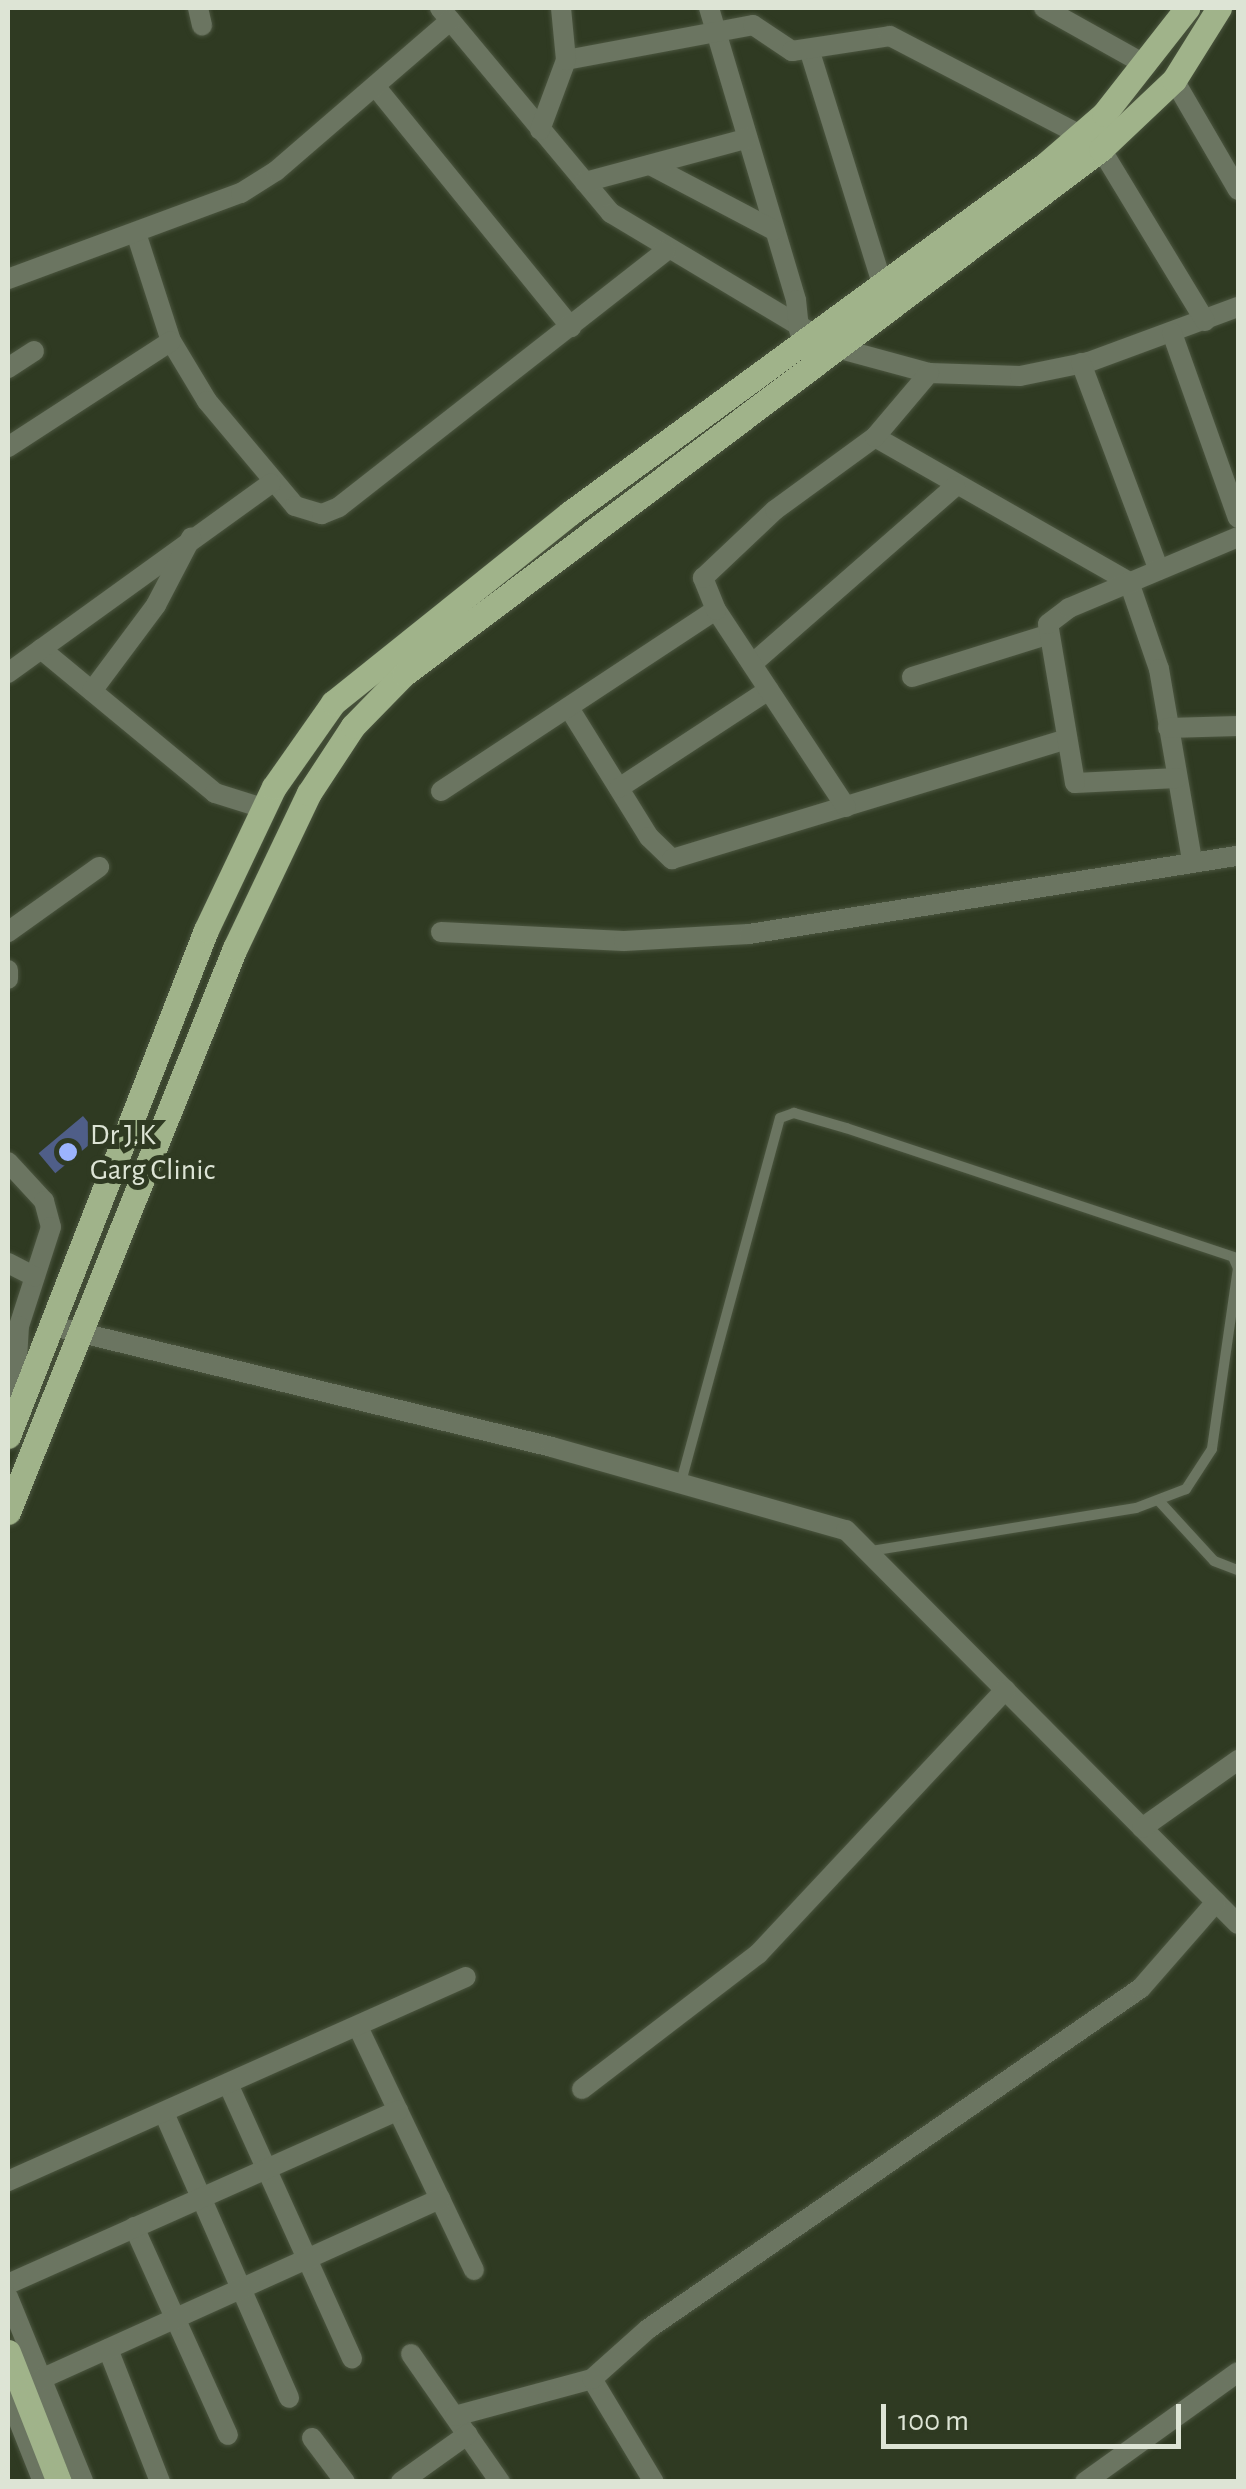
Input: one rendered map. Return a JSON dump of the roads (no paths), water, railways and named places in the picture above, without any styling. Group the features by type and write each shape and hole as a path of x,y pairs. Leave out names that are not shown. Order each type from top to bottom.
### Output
{"main road":[{"path":"8,1512 235,948 280,848 353,726 404,674 837,348 1090,142 1186,8"},
{"path":"10,1429 55,1326 206,930 259,816 312,729 375,664 804,334 883,286 1174,80 1219,8"},
{"path":"8,2352 59,2482"}],"street":[{"path":"540,130 566,60 561,8"},
{"path":"709,8 804,334"},
{"path":"1044,8 1146,65"},
{"path":"1228,8 1238,15"},
{"path":"8,279 137,236 276,171 375,86 444,14 611,213 804,334 837,348 929,374 1020,376 1081,364 1238,307"},
{"path":"566,60 752,25 782,48 808,49 890,36 1090,142 1204,321"},
{"path":"808,49 883,286"},
{"path":"1174,80 1238,190"},
{"path":"375,86 571,327"},
{"path":"584,182 746,139"},
{"path":"650,164 774,230"},
{"path":"137,236 172,340 227,430 271,483 308,512 339,508 666,251"},
{"path":"1172,333 1238,518"},
{"path":"8,446 172,340"},
{"path":"8,368 34,351"},
{"path":"1081,364 1159,570"},
{"path":"846,806 716,610 704,578 712,564 875,437 929,374"},
{"path":"875,437 955,486 1130,582 1150,632 1192,861"},
{"path":"8,673 271,483"},
{"path":"752,664 955,486"},
{"path":"1177,778 1080,787 1071,774 1047,635 1056,616 1238,537"},
{"path":"92,692 156,606 191,538"},
{"path":"442,791 716,610"},
{"path":"912,677 1047,635"},
{"path":"40,649 215,793 259,816"},
{"path":"618,788 769,690"},
{"path":"568,708 661,854 672,859 1064,740"},
{"path":"1168,728 1238,726"},
{"path":"441,932 624,941 749,934 1238,856"},
{"path":"8,932 100,867"},
{"path":"8,970 8,979"},
{"path":"8,1162 50,1214 19,1326 10,1429"},
{"path":"8,1263 35,1277"},
{"path":"55,1326 682,1482 846,1530 1238,1924"},
{"path":"582,2089 758,1954 1005,1690"},
{"path":"1142,1828 1238,1760"},
{"path":"455,2416 587,2381 648,2328 1129,1996 1174,1956 1216,1902"},
{"path":"8,2181 359,2030 466,1978"},
{"path":"359,2030 474,2270"},
{"path":"229,2086 352,2358"},
{"path":"8,2284 398,2110"},
{"path":"164,2114 288,2398"},
{"path":"41,2379 440,2199"},
{"path":"134,2228 228,2435"},
{"path":"8,2298 83,2481"},
{"path":"108,2348 160,2482"},
{"path":"411,2354 500,2482"},
{"path":"1085,2482 1238,2372"},
{"path":"587,2381 654,2482"},
{"path":"8,2394 43,2482"},
{"path":"401,2482 468,2434"},
{"path":"312,2438 345,2482"}],"lane":[{"path":"682,1482 774,1128 794,1113 1217,1249 1238,1268 1235,1318 1212,1449 1186,1489 1159,1502 870,1551"},
{"path":"1159,1502 1214,1561 1238,1570"}],"place":[{"name":"Dr J.K Garg Clinic","path":"68,1152"}]}
